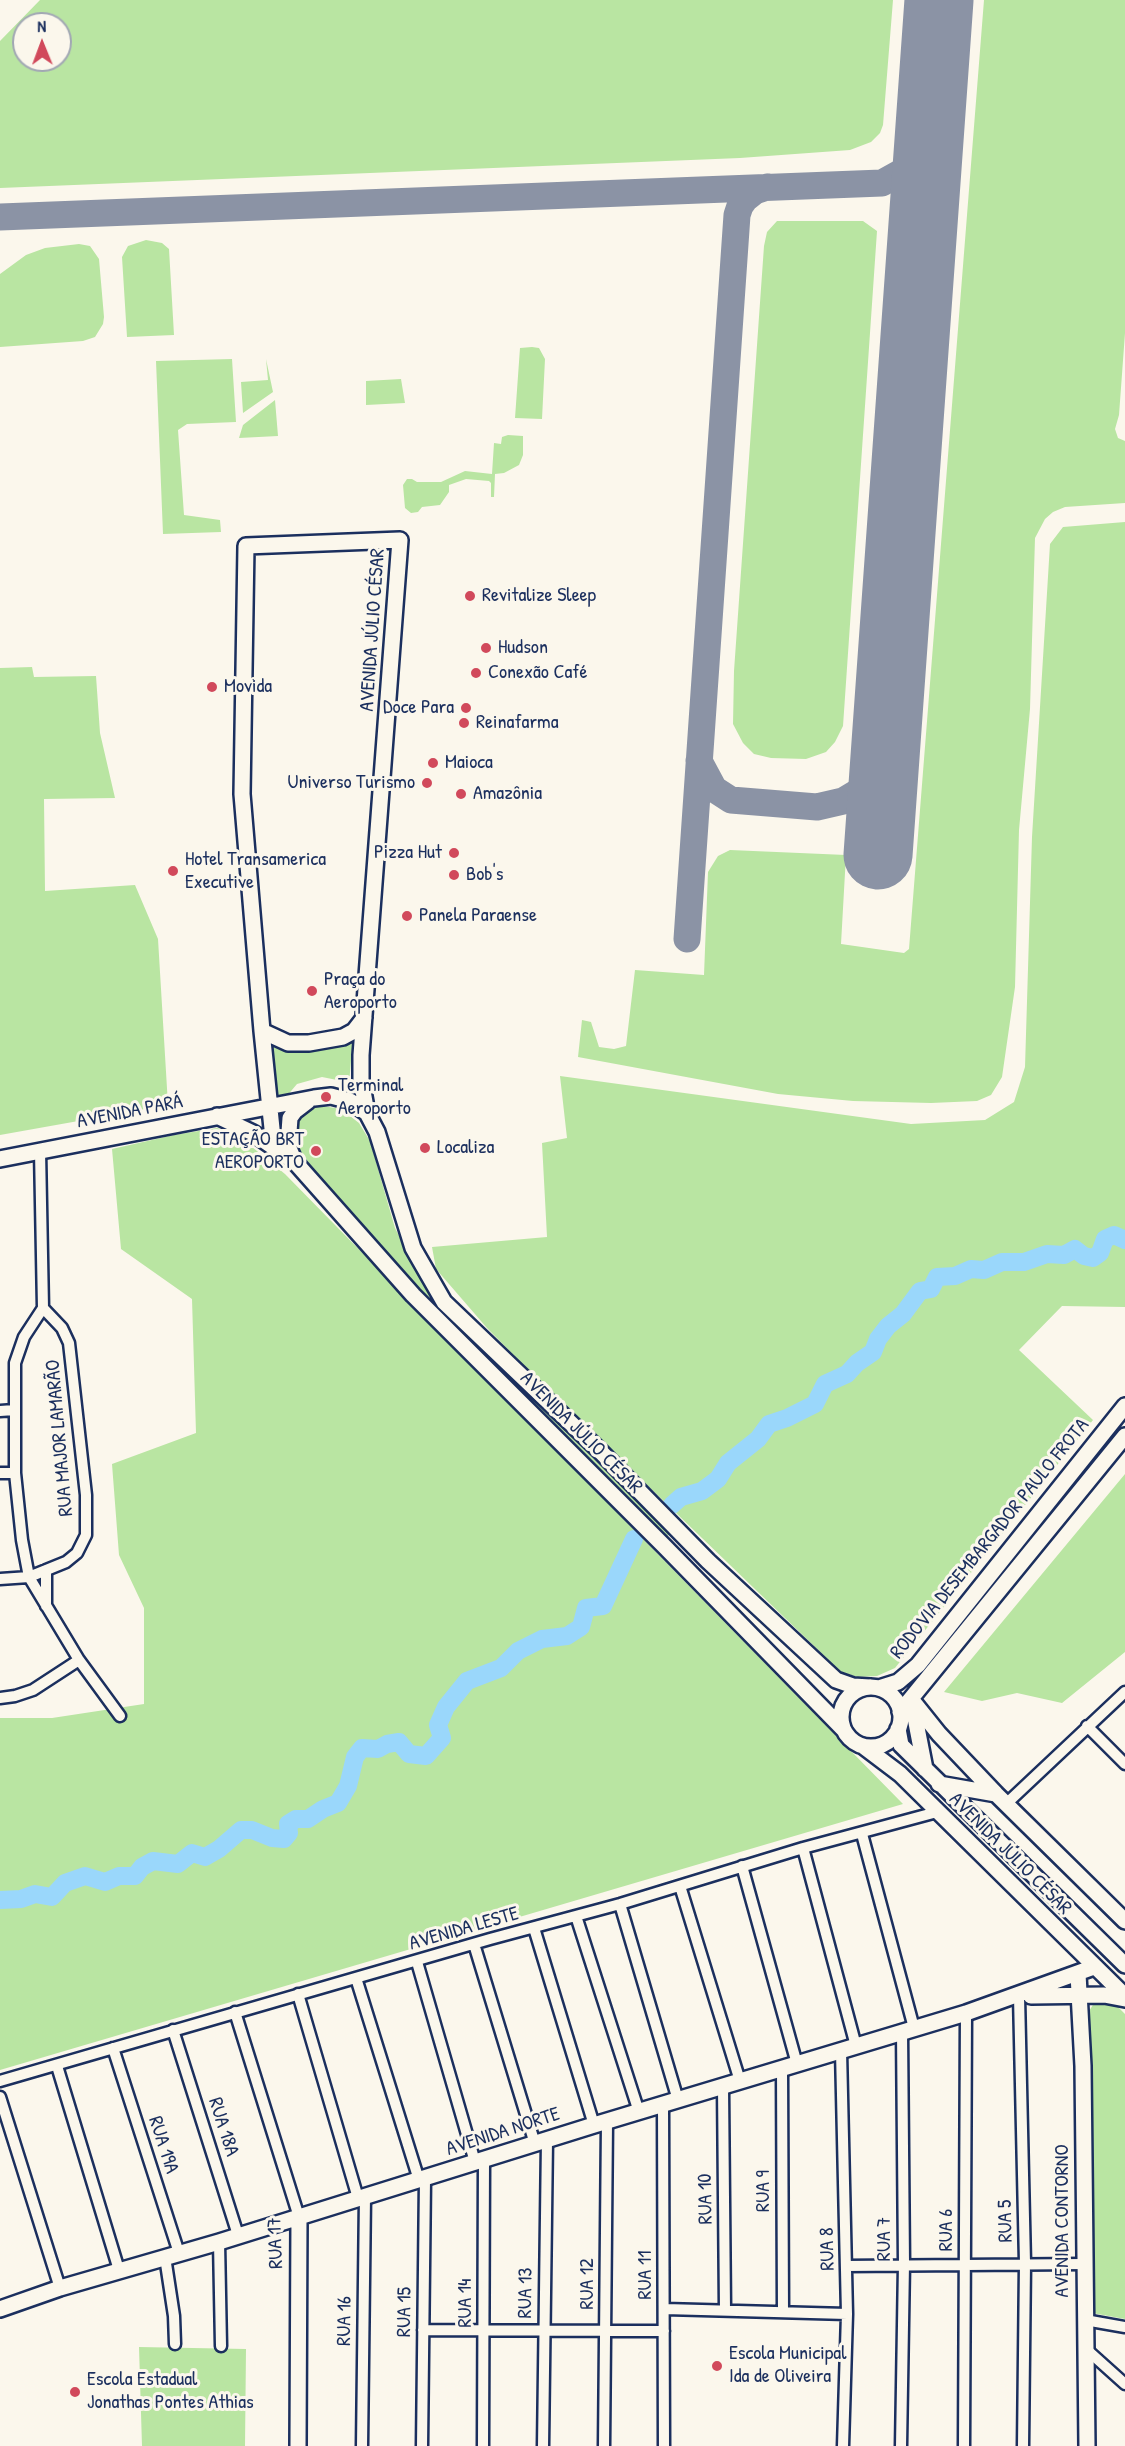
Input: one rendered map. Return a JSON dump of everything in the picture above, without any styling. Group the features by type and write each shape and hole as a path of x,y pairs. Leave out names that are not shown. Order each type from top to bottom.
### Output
{"street":[{"name":"AVENIDA JÚLIO CÉSAR","path":"274,1148 242,794 246,546 400,540 361,1080 367,1113 381,1143 413,1248 444,1302 600,1451 708,1561 836,1680 853,1686 874,1688"},
{"path":"262,1031 288,1043 309,1042 343,1037 354,1031 364,1018"},
{"path":"269,1106 314,1098 340,1097 367,1113"},
{"name":"AVENIDA JÚLIO CÉSAR","path":"295,1162 288,1146 290,1118 301,1106 314,1098"},
{"name":"AVENIDA PARÁ","path":"0,1159 269,1106"},
{"name":"AVENIDA JÚLIO CÉSAR","path":"217,1116 247,1130 295,1162 413,1295 665,1546 844,1730"},
{"path":"40,1151 43,1308 31,1324 18,1349 15,1363 15,1473 29,1578 79,1660 120,1716"},
{"name":"RUA MAJOR LAMARÃO","path":"29,1578 66,1562 77,1553 86,1535 87,1525 85,1484 69,1343 62,1328 43,1308"},
{"name":"RODOVIA DESEMBARGADOR PAULO FROTA","path":"874,1688 898,1682 918,1665 1125,1406"},
{"path":"0,1410 14,1410"},
{"name":"RODOVIA DESEMBARGADOR PAULO FROTA","path":"900,1712 1125,1436"},
{"path":"0,1473 15,1473"},
{"path":"46,1570 46,1606"},
{"path":"0,1579 29,1578"},
{"path":"0,1698 33,1690 79,1660"},
{"path":"874,1688 893,1697 900,1712 898,1729 887,1742 871,1747 855,1742 844,1730 841,1722 843,1705 854,1692 874,1688"},
{"path":"939,1784 1001,1799 1125,1692"},
{"name":"AVENIDA JÚLIO CÉSAR","path":"911,1699 939,1734 1001,1799 1125,1921"},
{"path":"911,1699 925,1769"},
{"path":"1087,1726 1125,1764"},
{"name":"AVENIDA JÚLIO CÉSAR","path":"898,1729 902,1745 939,1784 1125,1965"},
{"name":"AVENIDA JÚLIO CÉSAR","path":"863,1746 900,1774 1125,1997"},
{"name":"AVENIDA LESTE","path":"0,2081 298,1994 620,1904 803,1848 937,1812"},
{"name":"RUA 7","path":"862,1834 908,2030 901,2446"},
{"name":"RUA 8","path":"803,1848 848,2048 847,2314 843,2446"},
{"path":"742,1866 797,2064"},
{"path":"680,1886 740,2081"},
{"path":"620,1904 678,2100"},
{"path":"576,1916 639,2112"},
{"name":"RUA 12","path":"534,1928 600,2124 606,2331 604,2446"},
{"name":"RUA 13","path":"474,1944 541,2142 543,2446"},
{"name":"RUA 14","path":"417,1962 480,2161 484,2330 483,2446"},
{"path":"1019,1996 1094,1967"},
{"name":"AVENIDA CONTORNO","path":"1078,1974 1084,2180 1087,2446"},
{"name":"RUA 15","path":"356,1978 422,2179 422,2446"},
{"name":"RUA 16","path":"298,1994 361,2197 362,2446"},
{"path":"1053,1995 1071,2009 1081,2024"},
{"path":"1019,1996 1104,1995 1125,1997"},
{"name":"AVENIDA NORTE","path":"1,2306 219,2242 1019,1996"},
{"name":"RUA 5","path":"1019,1996 1025,2263 1023,2446"},
{"name":"RUA 17","path":"235,2012 299,2217 298,2446"},
{"name":"RUA 6","path":"964,2446 966,2013"},
{"name":"RUA 18A","path":"173,2030 238,2235"},
{"name":"RUA 19A","path":"113,2048 172,2255 175,2344"},
{"path":"57,2066 119,2270"},
{"name":"RUA 9","path":"782,2069 783,2312"},
{"name":"RUA 10","path":"723,2087 725,2310"},
{"path":"0,2097 60,2288"},
{"name":"RUA 11","path":"663,2104 664,2446"},
{"path":"219,2242 221,2346"},
{"path":"846,2266 1084,2264"},
{"path":"665,2309 847,2314"},
{"path":"1085,2320 1125,2327"},
{"path":"423,2330 664,2331"},
{"path":"1086,2349 1125,2384"}],"green space":[{"path":"40,0 893,0 883,125 880,133 871,142 850,150 740,158 0,188 0,41 12,29 12,72 72,72 72,12 28,12"},
{"path":"984,0 1125,0 1125,333 1119,415 1115,429 1118,438 1125,441 1125,503 1065,507 1053,512 1045,519 1035,538 1030,709 1019,830 1015,987 1002,1077 991,1095 977,1101 931,1103 853,1101 778,1094 578,1057 582,1020 591,1022 599,1047 614,1049 626,1046 635,970 704,975 708,872 718,856 730,850 846,855 841,944 904,953 909,949"},
{"path":"777,221 863,221 877,231 843,726 835,742 826,752 806,759 771,758 754,754 743,743 733,724 734,671 764,246 767,232"},
{"path":"146,240 162,243 169,249 174,335 127,337 122,257 128,246"},
{"path":"79,244 90,246 99,259 104,317 103,324 95,337 83,341 0,347 0,274 26,255 45,248"},
{"path":"520,348 539,348 545,359 542,419 515,418"},
{"path":"232,359 236,422 187,424 178,430 184,515 220,520 221,532 163,534 156,361"},
{"path":"266,359 273,392 243,413 241,382 268,380"},
{"path":"401,379 405,403 366,405 366,381"},
{"path":"275,400 278,436 239,438 243,425"},
{"path":"523,436 523,455 519,465 504,473 495,474 494,497 491,497 489,481 466,479 449,485 449,492 440,505 422,507 418,512 411,513 405,508 403,485 407,479 417,482 441,482 465,471 492,474 494,443 501,444 502,437"},
{"path":"1125,522 1125,1307 1062,1306 1019,1350 1093,1420 895,1668 877,1676 858,1677 841,1672 537,1379 487,1328 436,1269 432,1247 547,1237 542,1143 567,1138 560,1076 911,1124 985,1120 1014,1102 1025,1067 1032,837 1050,544 1063,527"},
{"path":"32,667 34,677 96,676 100,733 115,798 44,799 45,891 135,885 158,939 168,1105 0,1135 0,668"},
{"path":"353,1037 349,1084 345,1086 337,1080 322,1077 297,1084 286,1097 273,1098 268,1041 287,1051 339,1045"},
{"path":"317,1105 341,1109 359,1123 370,1141 395,1228 423,1282 447,1317 444,1321 345,1206 298,1156 293,1140 296,1116 307,1108"},
{"path":"217,1128 235,1133 285,1174 903,1804 0,2070 0,1718 52,1718 144,1704 144,1608 119,1555 112,1464 196,1433 192,1299 121,1249 112,1149"},
{"path":"454,1323 670,1534 664,1539 450,1326"},
{"path":"1125,1474 1125,1652 1062,1703 1017,1693 982,1701 944,1692"},
{"path":"1102,2000 1116,2005 1125,2014 1125,2319 1092,2313 1088,2013 1094,2003"},
{"path":"139,2347 246,2349 245,2446 142,2446"}],"waterway":[{"path":"672,1505 681,1497 702,1491 718,1479 728,1463 758,1439 769,1424 815,1404 825,1384 847,1374 857,1363 873,1352 878,1339 888,1326 903,1314 920,1291 931,1289 937,1277 955,1276 971,1269 984,1270 1002,1262 1024,1262 1047,1254 1064,1255 1075,1249 1084,1256 1093,1258 1100,1253 1105,1239 1114,1235 1125,1240"},
{"path":"0,1900 21,1899 35,1894 52,1897 65,1883 85,1876 105,1882 119,1876 135,1876 142,1867 153,1861 178,1864 192,1853 205,1857 219,1849 241,1830 252,1830 272,1838 284,1839 289,1833 288,1824 296,1819 308,1819 338,1803 348,1786 355,1757 362,1748 378,1749 387,1744 399,1742 409,1754 426,1756 442,1738 438,1725 446,1707 467,1681 501,1668 518,1651 542,1639 567,1636 581,1627 586,1608 603,1606 634,1539"}],"taxiway":[{"path":"0,217 882,183 909,168 929,142"},
{"path":"687,939 737,215 745,199 755,191 767,187"},
{"path":"699,761 714,789 731,800 817,807 843,801 863,789 881,767 886,752"}],"runway":[{"path":"878,855 939,0"}],"place":[{"name":"Revitalize Sleep","path":"470,596"},
{"name":"Hudson","path":"486,648"},
{"name":"Conexão Café","path":"476,673"},
{"name":"Movida","path":"212,687"},
{"name":"Doce Para","path":"466,708"},
{"name":"Reinafarma","path":"464,723"},
{"name":"Maioca","path":"433,763"},
{"name":"Universo Turismo","path":"427,783"},
{"name":"Amazônia","path":"461,794"},
{"name":"Pizza Hut","path":"454,853"},
{"name":"Hotel Transamerica Executive","path":"173,871"},
{"name":"Bob's","path":"454,875"},
{"name":"Panela Paraense","path":"407,916"},
{"name":"Praça do Aeroporto","path":"312,991"},
{"name":"Terminal Aeroporto","path":"326,1097"},
{"name":"Localiza","path":"425,1148"},
{"name":"ESTAÇÃO BRT AEROPORTO","path":"316,1151"},
{"name":"Escola Municipal Ida de Oliveira","path":"717,2366"},
{"name":"Escola Estadual Jonathas Pontes Athias","path":"75,2392"}]}
